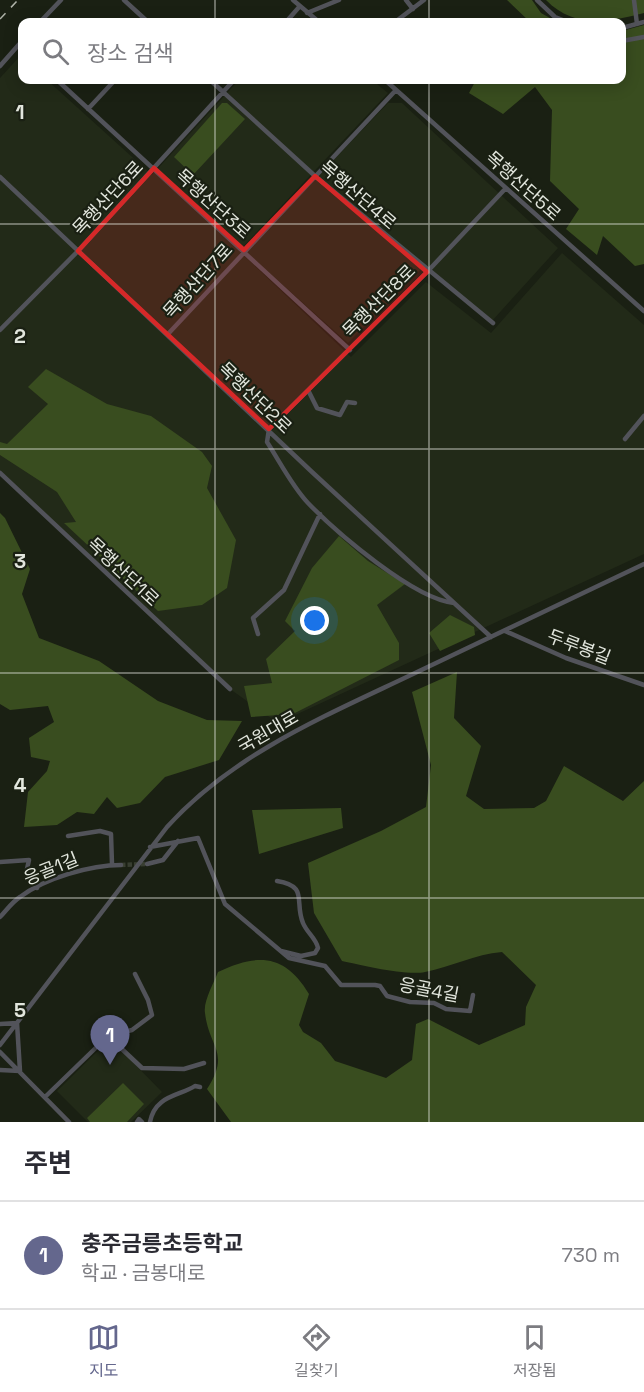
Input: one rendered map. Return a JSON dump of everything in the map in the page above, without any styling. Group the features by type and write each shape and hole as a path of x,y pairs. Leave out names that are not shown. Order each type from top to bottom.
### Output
{"street":[{"path":"44,18 61,0"},
{"path":"124,0 144,18"},
{"path":"293,0 314,18"},
{"path":"307,13 339,0"},
{"path":"406,0 413,9"},
{"path":"401,18 424,0"},
{"path":"634,0 637,24"},
{"path":"542,1 558,18"},
{"path":"289,18 300,6"},
{"path":"626,27 644,21"},
{"path":"626,40 644,37"},
{"path":"0,66 18,48"},
{"path":"14,51 18,52"},
{"name":"목행산단3로","path":"61,84 350,350"},
{"path":"88,109 111,84"},
{"name":"목행산단4로","path":"214,84 315,176 427,272 494,323"},
{"name":"목행산단6로","path":"0,330 78,251 230,84"},
{"name":"목행산단5로","path":"389,84 644,311"},
{"name":"목행산단7로","path":"168,334 244,250 396,90"},
{"name":"목행산단2로","path":"0,177 312,472 491,637"},
{"name":"목행산단8로","path":"269,429 309,392 506,188"},
{"path":"309,392 317,408 336,416 340,415 347,402 355,403"},
{"path":"625,439 644,416"},
{"path":"269,429 267,442 306,502 379,564 442,602 455,603"},
{"name":"목행산단1로","path":"0,473 230,689"},
{"path":"258,634 253,618 284,590 320,514"},
{"name":"국원대로","path":"0,1045 150,847 186,806 230,770 309,724 644,564"},
{"name":"두루봉길","path":"505,631 566,658 644,685"},
{"path":"68,836 100,831 111,834 112,864"},
{"name":"응골4길","path":"150,847 198,838 225,904 279,951 299,963 325,966 341,985 380,986 387,996 410,1002 434,1003 446,1009 470,1011 473,995"},
{"path":"147,864 163,860 178,841"},
{"path":"0,862 29,860 27,869 38,888"},
{"name":"응골1길","path":"0,917 20,896 70,874 112,864 121,865"},
{"path":"277,881 290,883 300,895 302,919 318,948 315,953 308,956 279,951"},
{"path":"45,1097 108,1036 132,1030 152,1015 143,985 135,974"},
{"path":"0,1024 16,1023 20,1071"},
{"path":"108,1036 142,1068 184,1069 204,1063"},
{"path":"0,1052 69,1122"},
{"path":"0,1070 20,1071"},
{"path":"150,1122 152,1115 168,1097 195,1086 200,1087"},
{"path":"137,1122 139,1119 142,1122"}],"highlighted area":[{"path":"154,168 244,250 315,176 427,272 269,429 78,251"}],"shaded area":[{"path":"18,58 18,84 51,84 152,175 235,84 377,84 388,93 239,251 351,357 426,282 491,333 562,253 644,325 644,554 278,723 230,689 0,472 0,78"},
{"path":"388,103 402,103 558,248 492,321 424,266 348,343 246,252"},
{"path":"110,1039 162,1092 131,1122 88,1122 57,1091"}],"green space":[{"path":"507,0 532,0 541,13 550,18 526,18"},
{"path":"546,0 644,0 644,13 622,18 576,18 557,9"},
{"path":"644,25 644,264 635,266 603,236 597,255 566,229 579,209 550,181 552,110 535,87 503,114 469,93 474,84 626,84 626,30"},
{"path":"222,103 227,103 245,119 193,175 174,157"},
{"path":"46,369 107,404 151,416 202,452 212,466 207,488 236,540 227,588 202,605 158,611 64,523 76,522 57,492 0,455 0,442 7,444 48,404 28,387"},
{"path":"0,513 5,518 30,569 22,594 39,638 99,661 158,701 207,720 242,721 219,760 165,777 140,803 117,808 107,797 94,814 77,812 57,825 24,827 28,792 47,771 50,761 31,757 29,738 54,722 48,706 10,710 0,704"},
{"path":"339,536 368,561 405,584 377,605 399,643 399,660 293,714 251,717 244,686 272,683 266,659 295,631 285,621 312,568"},
{"path":"450,615 474,627 475,635 440,651 429,633"},
{"path":"457,672 454,718 481,746 466,796 484,809 534,808 546,801 564,766 623,801 644,781 644,1122 231,1122 207,1089 214,1077 218,1058 207,1025 205,1008 218,972 232,966 258,960 270,961 290,971 309,994 299,1025 303,1032 321,1043 335,1061 386,1078 412,1060 416,1024 428,1019 479,1045 525,1025 526,1007 536,985 502,952 482,955 435,970 417,973 360,965 342,961 314,913 308,863 381,831 426,807 431,765 412,692"},
{"path":"341,808 343,828 259,854 252,810"},
{"path":"123,1083 144,1104 127,1122 90,1122 87,1118"}],"tunnel":[{"path":"121,865 147,864"}],"railway":[{"path":"0,19 18,0"}],"place":[{"name":"충주금릉초등학교","path":"110,1065"}]}
